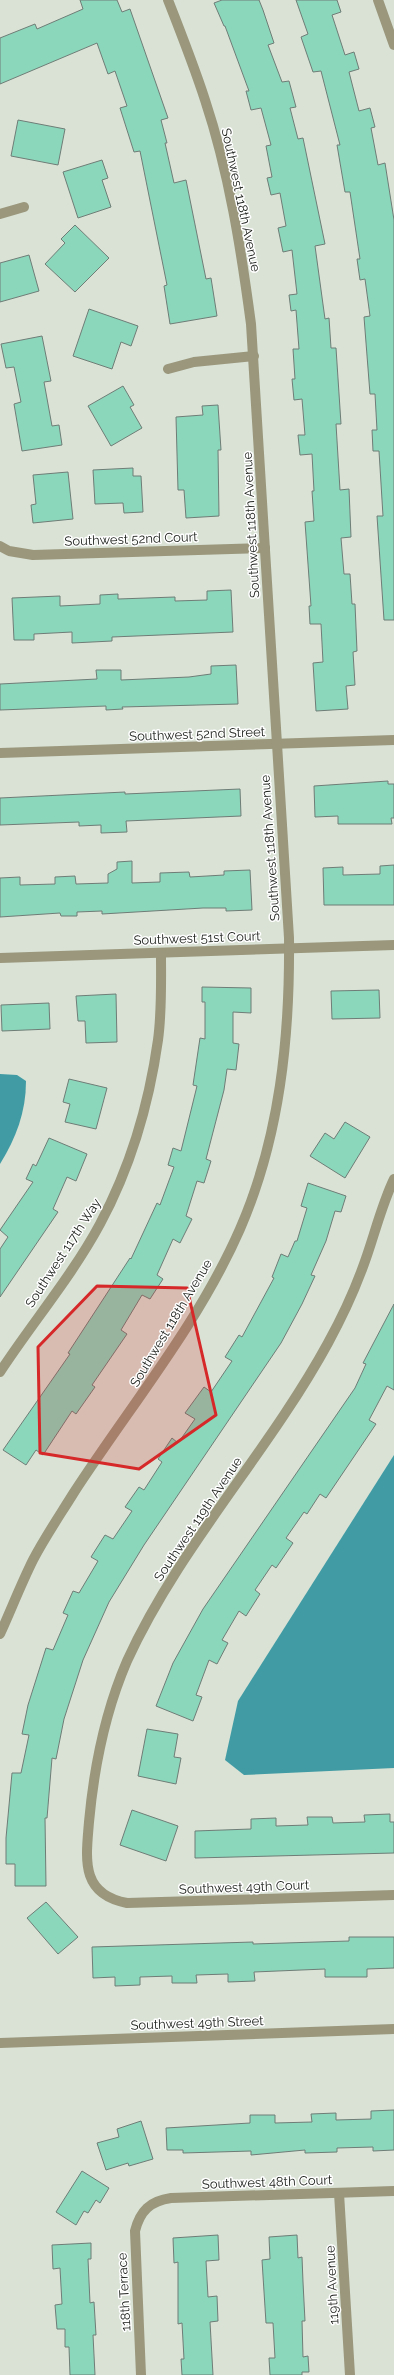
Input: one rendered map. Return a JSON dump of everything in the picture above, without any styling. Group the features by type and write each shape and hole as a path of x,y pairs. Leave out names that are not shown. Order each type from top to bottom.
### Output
{"street":[{"name":"Southwest 118th Avenue","path":"0,1634 34,1559 74,1493 136,1405 191,1320 240,1229 270,1138 279,1097 286,1048 290,995 289,948 254,356 240,251 223,166 205,101 168,0"},
{"path":"378,0 394,44"},
{"path":"0,214 24,207"},
{"path":"168,369 194,362 254,356"},
{"name":"Southwest 52nd Court","path":"0,546 9,551 33,555 265,548"},
{"name":"Southwest 52nd Street","path":"0,753 394,740"},
{"name":"Southwest 51st Court","path":"0,958 394,945"},
{"name":"Southwest 117th Way","path":"0,1372 99,1226 113,1197 135,1143 151,1081 158,1039 161,953"},
{"name":"Southwest 119th Avenue","path":"99,1890 94,1886 86,1868 92,1789 100,1743 127,1662 178,1569 299,1390 328,1343 361,1273 394,1179"},
{"name":"Southwest 49th Court","path":"99,1890 119,1901 138,1904 394,1895"},
{"name":"Southwest 49th Street","path":"0,2043 394,2029"},
{"name":"Southwest 48th Court","path":"143,2210 155,2202 170,2198 394,2192"},
{"name":"119th Avenue","path":"339,2193 350,2375"},
{"name":"118th Terrace","path":"141,2375 134,2248 135,2230 143,2210"}],"highlighted area":[{"path":"97,1286 187,1288 216,1415 139,1469 40,1453 38,1347"}],"water":[{"path":"0,1074 17,1075 26,1081 26,1092 19,1124 11,1144 0,1164"},
{"path":"394,1455 394,1768 244,1775 225,1760 238,1701"}],"building":[{"path":"80,0 117,0 122,12 130,9 168,118 161,120 167,143 165,143 174,183 186,180 206,279 211,278 217,316 170,324 164,286 167,285 140,151 134,152 120,108 127,106 115,71 108,74 97,43 0,84 0,38 35,24 37,29 83,9"},
{"path":"222,0 259,0 274,43 268,45 282,82 289,81 296,107 290,108 298,139 303,138 325,244 315,246 325,319 329,318 331,348 336,348 341,424 336,424 340,490 349,489 351,537 341,538 344,574 350,574 352,604 355,604 357,651 353,652 355,685 346,686 348,709 316,711 313,663 323,662 321,624 310,624 309,606 311,606 305,522 314,521 312,491 314,491 312,454 300,455 298,435 305,435 302,399 294,400 292,379 295,379 293,349 299,349 296,310 291,311 289,295 297,294 292,250 283,252 278,228 286,226 280,193 271,195 267,178 272,177 266,146 271,145 261,108 251,110 246,91 249,91 225,26 214,3"},
{"path":"296,0 337,0 341,12 332,15 345,55 354,52 359,69 349,72 359,111 370,108 375,127 371,128 378,165 385,163 394,220 394,620 384,620 377,516 383,516 379,451 373,451 372,430 377,430 375,394 370,394 364,317 370,316 365,279 360,280 357,259 360,259 350,192 345,192 337,145 340,145 321,71 313,72 301,37 308,34"},
{"path":"18,120 65,129 58,165 11,156"},
{"path":"102,160 108,178 102,180 111,207 78,218 63,172"},
{"path":"75,225 109,258 75,292 45,264 65,243 61,239"},
{"path":"29,255 39,291 0,302 0,263"},
{"path":"89,309 138,326 131,346 121,342 112,369 73,356"},
{"path":"42,336 51,381 44,382 52,426 59,425 62,445 22,451 14,404 21,402 14,367 6,368 1,344"},
{"path":"123,386 134,405 130,407 142,428 111,446 88,406"},
{"path":"218,405 221,450 218,450 219,516 186,518 184,490 178,490 176,417 203,415 202,406"},
{"path":"133,468 133,476 141,476 143,512 124,513 123,503 95,504 93,470"},
{"path":"68,472 73,519 33,523 31,505 36,504 33,475"},
{"path":"231,590 233,632 112,637 112,641 72,643 72,632 34,634 34,640 14,640 12,598 60,596 60,606 100,604 100,595 118,594 118,599 175,597 175,601 207,600 207,591"},
{"path":"236,665 238,704 122,707 123,709 106,710 106,706 0,710 0,684 97,679 96,670 121,670 121,680 189,677 211,674 211,666"},
{"path":"388,781 388,784 394,784 394,818 391,818 392,824 338,824 338,816 315,817 314,786"},
{"path":"240,789 241,816 126,821 127,832 101,833 101,825 79,826 79,822 0,825 0,798 125,792 125,794"},
{"path":"132,861 132,883 160,882 160,873 189,872 190,877 224,875 224,871 250,870 252,910 226,911 226,908 203,908 102,914 102,911 77,912 77,916 61,916 60,913 0,917 0,878 20,877 20,885 55,884 55,877 75,876 76,884 108,883 108,874 117,869 117,862"},
{"path":"394,865 394,905 324,905 323,868 343,867 343,875 380,874 380,866"},
{"path":"202,987 251,988 251,1013 233,1012 233,1043 239,1044 236,1070 227,1069 224,1090 206,1159 211,1161 204,1183 197,1181 186,1216 192,1219 180,1243 173,1239 157,1275 163,1279 150,1299 142,1295 121,1330 127,1334 92,1385 95,1387 76,1414 72,1411 43,1455 36,1450 26,1465 3,1450 70,1354 68,1353 130,1258 131,1259 157,1203 160,1205 174,1167 168,1165 173,1148 181,1151 197,1086 193,1085 200,1038 205,1039 205,1002 202,1002"},
{"path":"379,990 380,1018 332,1019 331,991"},
{"path":"116,994 117,1042 86,1043 85,1021 78,1021 76,996"},
{"path":"49,1003 50,1029 2,1031 1,1005"},
{"path":"69,1079 107,1088 96,1129 65,1122 70,1104 63,1102"},
{"path":"345,1122 370,1137 345,1178 310,1156 325,1133 334,1139"},
{"path":"49,1138 87,1154 76,1181 67,1177 53,1209 58,1212 0,1297 0,1249 8,1237 0,1230 33,1182 26,1179 33,1164 36,1166"},
{"path":"308,1183 346,1196 341,1212 335,1211 326,1241 311,1275 315,1276 281,1343 144,1545 109,1602 83,1660 64,1719 56,1759 52,1758 47,1818 45,1818 46,1886 15,1886 15,1864 6,1864 6,1838 12,1773 21,1773 29,1735 22,1734 28,1705 46,1648 53,1650 68,1615 63,1613 73,1591 79,1593 98,1561 91,1557 105,1535 113,1539 132,1511 125,1507 139,1487 144,1490 162,1462 158,1459 172,1438 178,1443 195,1419 185,1413 204,1387 211,1392 232,1361 225,1357 239,1335 242,1337 274,1278 272,1277 281,1254 288,1257 295,1241 297,1241 307,1208 301,1206"},
{"path":"394,1304 394,1390 387,1386 369,1420 376,1424 326,1498 320,1494 307,1514 304,1512 286,1538 293,1543 276,1568 272,1565 255,1590 260,1594 246,1616 239,1611 222,1640 228,1643 217,1664 209,1660 196,1695 202,1697 193,1721 156,1706 173,1663 203,1609 355,1388 366,1364 363,1363"},
{"path":"147,1729 178,1734 174,1757 181,1758 176,1784 138,1776"},
{"path":"132,1810 178,1826 166,1861 120,1845"},
{"path":"390,1814 390,1822 394,1822 394,1853 195,1858 195,1831 251,1829 251,1819 276,1818 276,1826 308,1825 307,1817 332,1817 333,1823 365,1822 364,1815"},
{"path":"46,1902 78,1937 58,1954 27,1918"},
{"path":"349,1937 394,1937 394,1968 367,1969 367,1977 325,1977 325,1969 254,1972 255,1981 228,1982 228,1974 196,1975 197,1983 172,1983 172,1976 140,1977 140,1985 115,1986 115,1977 93,1978 92,1947 253,1942 253,1944 349,1941"},
{"path":"394,2110 394,2150 373,2151 373,2147 337,2148 337,2152 305,2153 305,2150 251,2155 251,2151 183,2153 183,2150 167,2150 166,2128 250,2123 250,2115 275,2115 275,2123 312,2122 311,2114 336,2113 336,2120 371,2119 371,2111"},
{"path":"141,2121 153,2159 129,2166 128,2163 106,2170 97,2143 119,2137 117,2129"},
{"path":"82,2171 109,2188 100,2203 96,2200 88,2213 84,2211 76,2225 56,2212"},
{"path":"218,2235 219,2260 206,2261 208,2297 217,2296 218,2321 210,2322 213,2375 182,2375 181,2359 184,2359 182,2323 178,2324 178,2262 174,2263 173,2238"},
{"path":"297,2235 298,2258 302,2257 305,2321 302,2321 303,2357 308,2356 309,2372 302,2372 302,2375 270,2375 269,2358 275,2358 273,2323 266,2323 262,2260 270,2259 269,2237"},
{"path":"91,2243 91,2259 88,2259 90,2303 94,2302 96,2335 93,2335 95,2375 70,2375 69,2347 65,2347 65,2329 57,2329 55,2305 62,2304 60,2268 53,2269 52,2245"}]}
